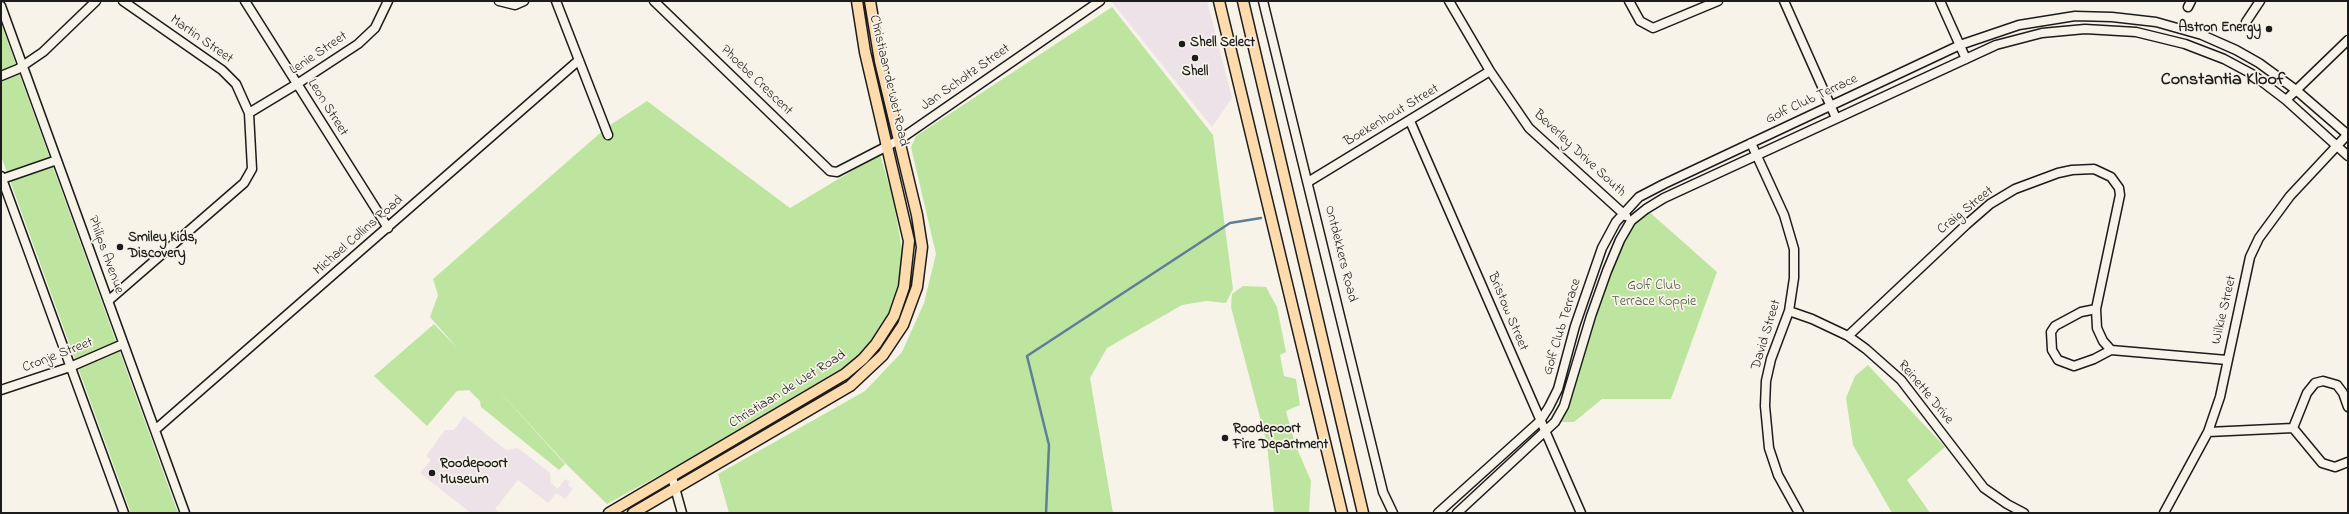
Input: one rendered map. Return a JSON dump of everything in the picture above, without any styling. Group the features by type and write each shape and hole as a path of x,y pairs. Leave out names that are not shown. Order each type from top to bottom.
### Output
{"main road":[{"name":"Christiaan de Wet Road","path":"609,513 845,374 863,359 887,328 900,301 904,287 909,241 888,144 865,52 857,1"},
{"name":"Christiaan de Wet Road","path":"634,513 850,386 883,355 897,336 908,313 917,287 922,247 917,215 880,61 870,1"},
{"path":"1219,1 1341,513"},
{"path":"1243,1 1363,513"},
{"path":"1355,482 1370,513"}],"street":[{"path":"1,76 24,65 50,46 96,1"},
{"name":"Martin Street","path":"108,301 247,180 252,169 249,113 242,92 230,77 123,1"},
{"name":"Leon Street","path":"245,1 388,228"},
{"name":"Lenie Street","path":"249,113 297,84 366,37 374,28 388,1"},
{"path":"499,1 515,5 524,1"},
{"path":"556,1 608,135"},
{"name":"Phoebe Crescent","path":"654,1 830,171 837,172 843,170"},
{"name":"Jan Scholtz Street","path":"843,170 888,144 899,140 1100,1"},
{"name":"Ontdekkers Road","path":"1263,1 1383,492 1393,513"},
{"name":"Beverley Drive South","path":"1448,1 1490,71 1529,128 1631,221"},
{"path":"1629,1 1640,21 1653,28 1718,1"},
{"path":"1784,1 1836,118"},
{"path":"1940,1 1966,59"},
{"path":"2246,22 2260,1"},
{"name":"Philips Avenue","path":"1,6 24,65 185,513"},
{"name":"Golf Club Terrace","path":"1438,513 1540,420 1558,389 1575,326 1602,248 1610,232 1623,213 1639,197 1650,190 1751,142 1960,45 2019,25 2075,16 2112,17 2148,21 2202,35 2236,50 2259,63 2296,90 2348,135"},
{"name":"Golf Club Terrace","path":"1457,513 1555,422 1564,406 1607,271 1620,240 1631,221 1664,198 1996,45 2042,33 2085,29 2136,32 2185,44 2224,59 2252,74 2286,100 2348,156"},
{"path":"2286,100 2348,40"},
{"name":"Michael Collins Road","path":"156,430 579,60"},
{"name":"Boekenhout Street","path":"1308,182 1490,71"},
{"name":"Bristow Street","path":"1410,121 1581,513"},
{"name":"Wilkie Street","path":"2164,513 2208,432 2220,397 2226,360 2250,258 2259,238 2290,196 2348,135"},
{"name":"David Street","path":"1751,142 1784,215 1794,249 1794,278 1789,311 1771,359 1766,380 1766,426 1770,448 1778,475 1800,513"},
{"path":"57,160 2,178 124,513"},
{"name":"Craig Street","path":"1848,336 1990,204 2015,189 2058,173 2082,168 2102,171 2111,177 2119,188 2120,195 2096,309 2099,334 2110,350"},
{"path":"2096,309 2081,312 2055,326 2051,332 2052,350 2058,360 2074,366 2094,359 2110,350 2226,360"},
{"name":"Reinette Drive","path":"1789,311 1812,319 1848,336 1866,348 1901,380 1984,488 2007,504 2024,513"},
{"name":"Cronje Street","path":"1,390 70,366 123,344"},
{"path":"2293,428 2307,393 2315,383 2323,381 2336,385 2343,393 2348,406"},
{"path":"2208,432 2293,428"},
{"path":"2293,428 2322,463 2335,467 2348,462"},
{"path":"672,477 682,513"}],"shaded area":[{"path":"1111,1 1207,1 1232,98 1212,127"},
{"path":"464,416 506,450 518,448 550,473 551,483 558,489 565,479 570,482 568,485 573,489 565,499 556,493 548,503 518,480 495,509 500,513 471,513 420,473 431,460 426,456 445,430 454,430"}],"green space":[{"path":"1112,7 1213,135 1233,289 1226,303 1206,301 1182,305 1107,348 1090,378 1113,513 729,513 718,474 865,391 902,352 924,303 936,254 911,147 916,136"},
{"path":"1,23 178,513 131,513 1,156"},
{"path":"647,101 790,208 880,154 893,199 902,249 901,282 892,312 870,346 825,385 607,504 565,463 490,381 565,464 559,470 481,407 480,401 469,390 457,391 427,426 374,376 434,324 459,350 430,317 438,295 433,279 607,127"},
{"name":"Golf Club Terrace Koppie","path":"1646,209 1717,272 1671,399 1602,399 1574,422 1555,422 1620,240"},
{"path":"1243,286 1266,287 1277,307 1286,352 1280,355 1284,376 1296,379 1300,405 1286,411 1295,444 1311,481 1309,513 1274,513 1267,444 1231,307 1232,294"},
{"path":"1868,365 1945,447 1907,480 1930,513 1892,513 1853,445 1846,398 1855,376"}],"waterway":[{"path":"1046,513 1049,445 1027,356 1230,223 1261,218"}],"place":[{"name":"Astron Energy","path":"2269,29"},
{"name":"Shell Select","path":"1182,44"},
{"name":"Shell","path":"1195,58"},
{"name":"Smiley Kids, Discovery","path":"120,247"},
{"name":"Roodepoort Fire Department","path":"1225,438"},
{"name":"Roodepoort Museum","path":"432,473"}],"district":[{"name":"Constantia Kloof","path":"2223,81"}]}
